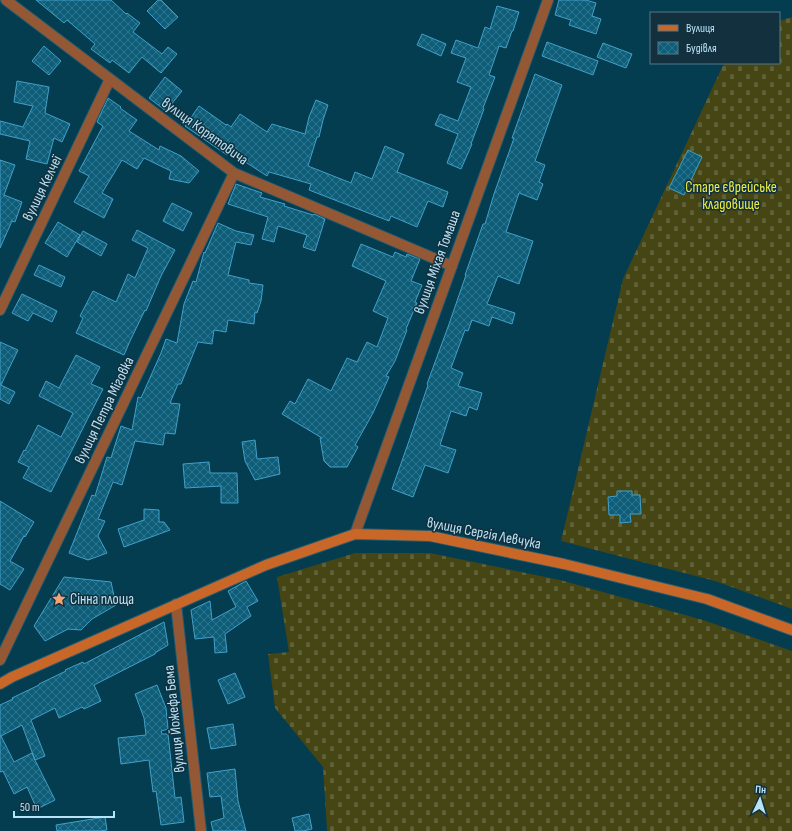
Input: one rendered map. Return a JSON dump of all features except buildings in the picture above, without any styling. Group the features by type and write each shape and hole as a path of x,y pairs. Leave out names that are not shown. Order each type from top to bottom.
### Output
{"main road":[{"name":"вулиця Сергія Левчука","path":"0,684 12,677 266,565 355,534 430,536 564,564 708,599 792,630"}],"street":[{"name":"вулиця Корятовича","path":"6,0 234,173 452,266"},
{"name":"вулиця Міхая Томаша","path":"355,534 548,0"},
{"name":"вулиця Келчеї","path":"0,310 110,79"},
{"name":"вулиця Петра Міговка","path":"0,660 234,173"},
{"name":"вулиця Йожефа Бема","path":"176,604 201,831"}],"green space":[{"name":"Старе єврейське кладовище","path":"792,17 792,609 715,581 561,541 623,279 724,64 780,64 780,21"},
{"path":"355,553 430,553 560,580 703,620 792,651 792,831 328,831 323,767 275,708 268,654 289,652 277,577"}],"place":[{"name":"Сінна площа","path":"59,599"}]}
